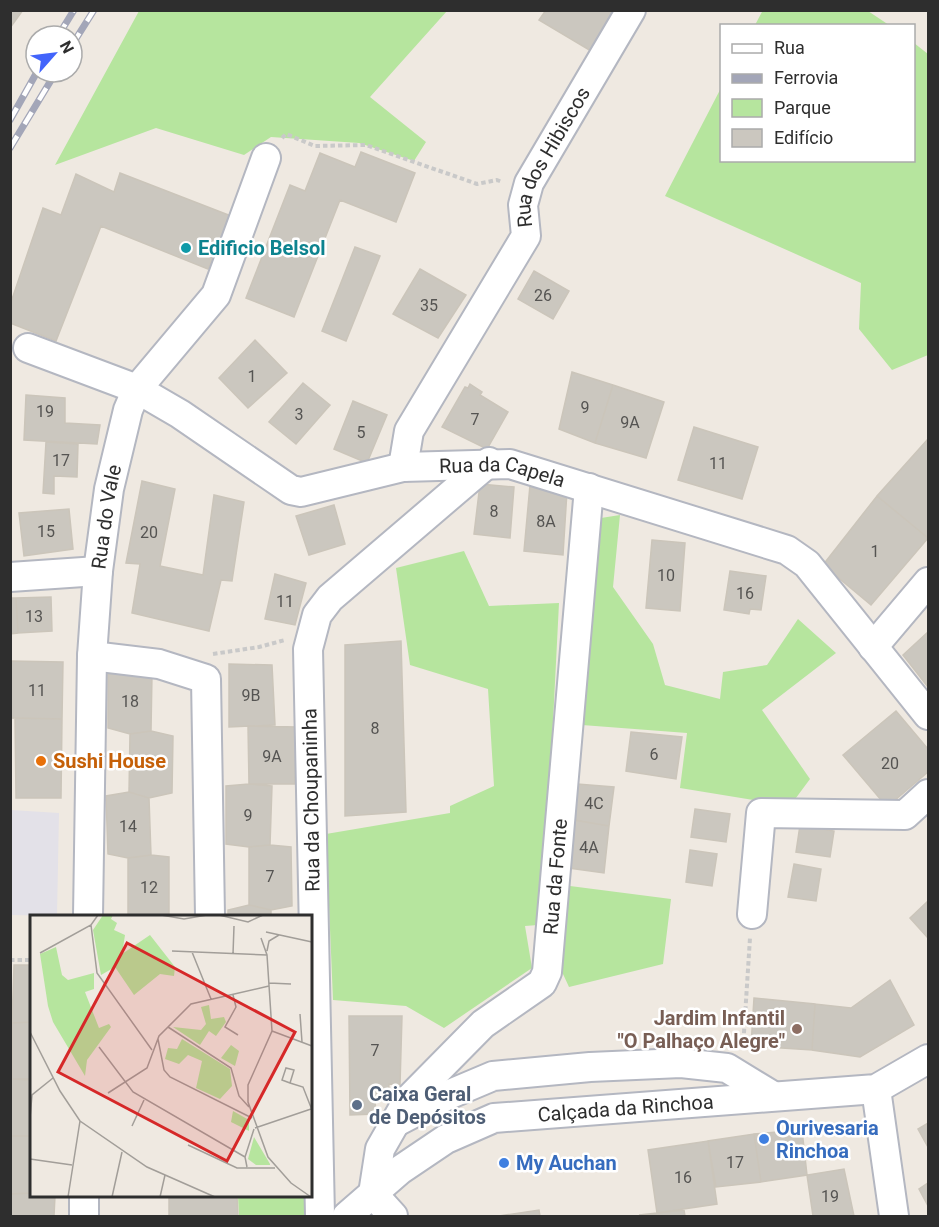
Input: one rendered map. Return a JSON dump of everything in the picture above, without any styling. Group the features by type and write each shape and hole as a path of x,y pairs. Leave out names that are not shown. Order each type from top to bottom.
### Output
{"street":[{"name":"Rua dos Hibiscos","path":"403,467 409,431 526,236 523,205 529,183 631,10"},
{"name":"Rua do Vale","path":"88,915 92,656 98,571 109,489 128,410 137,389 216,295 266,158"},
{"name":"Rua da Capela","path":"28,348 137,389 180,414 291,490 301,492 403,467 489,462 510,464 787,550 807,564 928,715"},
{"name":"Rua da Choupaninha","path":"320,1216 308,649 317,615 330,598 489,462"},
{"name":"Rua da Fonte","path":"373,1194 380,1149 408,1100 483,1024 542,983 547,972 589,488"},
{"path":"10,577 98,571"},
{"path":"873,647 928,582"},
{"path":"92,656 159,664 206,679 210,915"},
{"path":"752,914 761,813 905,815 928,794"},
{"name":"Calçada da Rinchoa","path":"347,1216 400,1170 446,1138 494,1118 876,1089 928,1059"},
{"path":"395,1122 448,1095 493,1076 590,1067 681,1063 728,1068 773,1096"},
{"path":"876,1089 894,1216"},
{"path":"373,1194 393,1216"},
{"path":"84,1197 84,1216"}],"path":[{"path":"266,158 286,134 315,146 366,145 477,184 497,180 526,194"},
{"path":"207,655 312,636"},
{"path":"743,1058 752,914"},
{"path":"10,960 30,960"}],"shaded area":[{"path":"11,810 59,813 57,915 11,915"}],"green space":[{"path":"763,10 868,11 888,24 756,24"},
{"path":"139,11 447,11 370,97 426,142 414,161 359,143 271,137 244,155 156,128 55,165"},
{"path":"915,44 928,54 928,355 892,370 859,329 861,283 665,196 720,90 720,162 915,162"},
{"path":"620,515 613,587 653,644 665,685 720,699 723,672 767,665 798,619 836,653 762,710 810,779 790,806 680,788 687,733 582,725 601,518"},
{"path":"464,551 489,606 559,603 550,781 538,925 525,926 532,968 444,1028 406,1006 333,1000 326,834 450,813 450,806 494,786 488,689 410,665 396,568"},
{"path":"570,886 671,899 663,964 569,987 557,961"},
{"path":"238,1197 305,1197 305,1216 239,1216"}],"building":[{"path":"10,10 23,10 10,28"},
{"path":"546,10 618,10 591,51 539,20"},
{"path":"361,152 415,173 396,222 340,200 294,317 246,298 290,185 305,191 320,153 355,167"},
{"name":"Edificio Belsol","path":"120,173 231,216 208,269 101,226 56,341 10,323 10,305 43,208 61,215 76,174 114,192"},
{"path":"355,247 380,256 346,341 322,331"},
{"path":"420,269 466,295 438,338 393,314"},
{"path":"534,271 569,291 553,319 518,299"},
{"path":"255,340 287,373 248,408 219,378"},
{"path":"572,372 613,385 595,443 559,429"},
{"path":"303,383 330,405 296,444 269,422"},
{"path":"470,384 482,392 480,395 508,412 487,449 442,427 465,387 468,388"},
{"path":"613,385 664,402 646,458 595,443"},
{"path":"26,395 65,398 65,423 100,425 97,444 24,440"},
{"path":"353,401 387,415 367,463 334,449"},
{"path":"694,427 758,447 742,499 678,480"},
{"path":"928,439 928,538 877,496"},
{"path":"46,442 78,444 77,477 54,476 54,494 43,493"},
{"path":"142,481 175,489 160,566 203,575 214,495 244,502 232,581 221,580 209,631 132,613 140,564 126,563"},
{"path":"480,484 514,487 510,538 474,534"},
{"path":"530,485 567,491 563,555 524,551"},
{"path":"877,496 928,538 871,605 823,565"},
{"path":"334,505 345,544 309,555 296,516"},
{"path":"69,509 73,549 24,556 19,513"},
{"path":"652,540 685,543 680,611 646,608"},
{"path":"730,571 766,576 761,610 750,609 749,614 724,610"},
{"path":"275,574 306,583 295,625 265,619"},
{"path":"51,597 52,631 18,633 16,598"},
{"path":"10,598 16,598 18,633 10,634"},
{"path":"928,632 928,687 903,655"},
{"path":"401,641 406,812 345,816 345,645"},
{"path":"10,661 63,662 62,719 10,718"},
{"path":"229,664 272,665 275,725 229,727"},
{"path":"131,670 152,674 151,731 130,734 108,728 108,674"},
{"path":"896,711 928,749 928,772 887,807 843,755"},
{"path":"15,718 62,719 61,798 16,798"},
{"path":"248,726 296,727 295,784 249,784"},
{"path":"151,731 173,736 172,793 149,798 129,792 130,734"},
{"path":"631,732 682,737 676,779 626,771"},
{"path":"249,784 272,786 270,845 249,847 226,844 226,786"},
{"path":"577,784 614,787 609,826 574,820"},
{"path":"129,792 149,798 151,855 128,858 108,854 106,796"},
{"path":"695,809 730,814 726,842 691,837"},
{"path":"574,820 609,826 604,873 569,868"},
{"path":"800,825 834,831 830,857 796,852"},
{"path":"270,845 291,847 292,906 271,910 249,905 249,847"},
{"path":"690,850 717,854 712,886 686,882"},
{"path":"151,855 169,857 169,915 128,915 128,858"},
{"path":"794,864 821,869 816,901 788,897"},
{"path":"928,901 928,938 910,918"},
{"path":"249,905 271,910 271,915 228,915 228,910"},
{"path":"14,965 30,965 30,1022 12,1023"},
{"path":"890,980 914,1025 860,1057 812,1050 815,1004 851,1008"},
{"path":"754,998 815,1004 812,1050 751,1046"},
{"path":"349,1016 402,1016 400,1085 389,1084 388,1101 375,1100 376,1114 350,1115"},
{"path":"30,1022 30,1079 12,1079 12,1023"},
{"path":"10,1079 30,1080 30,1136 10,1136"},
{"path":"928,1123 928,1147 918,1129"},
{"path":"802,1130 807,1175 761,1182 754,1134"},
{"path":"754,1134 761,1182 716,1187 708,1141"},
{"path":"10,1136 30,1136 30,1193 10,1194"},
{"path":"708,1141 717,1204 657,1213 648,1150"},
{"path":"844,1169 854,1216 813,1216 807,1175"},
{"path":"928,1183 928,1206 919,1189"},
{"path":"30,1193 30,1197 55,1197 54,1216 10,1216 10,1194"},
{"path":"169,1197 237,1197 238,1216 169,1216"},
{"path":"539,1210 540,1216 499,1216"},
{"path":"684,1210 685,1216 639,1215"}],"railway":[{"path":"65,24 74,10"},
{"path":"84,26 94,10"},
{"path":"10,120 30,84"},
{"path":"10,148 49,84"}],"place":[{"name":"Edificio Belsol","path":"186,248"},
{"name":"Sushi House","path":"41,761"},
{"name":"Jardim Infantil \"O Palhaço Alegre\"","path":"797,1029"},
{"name":"Caixa Geral de Depósitos","path":"357,1105"},
{"name":"Ourivesaria Rinchoa","path":"764,1139"},
{"name":"My Auchan","path":"504,1163"}]}
